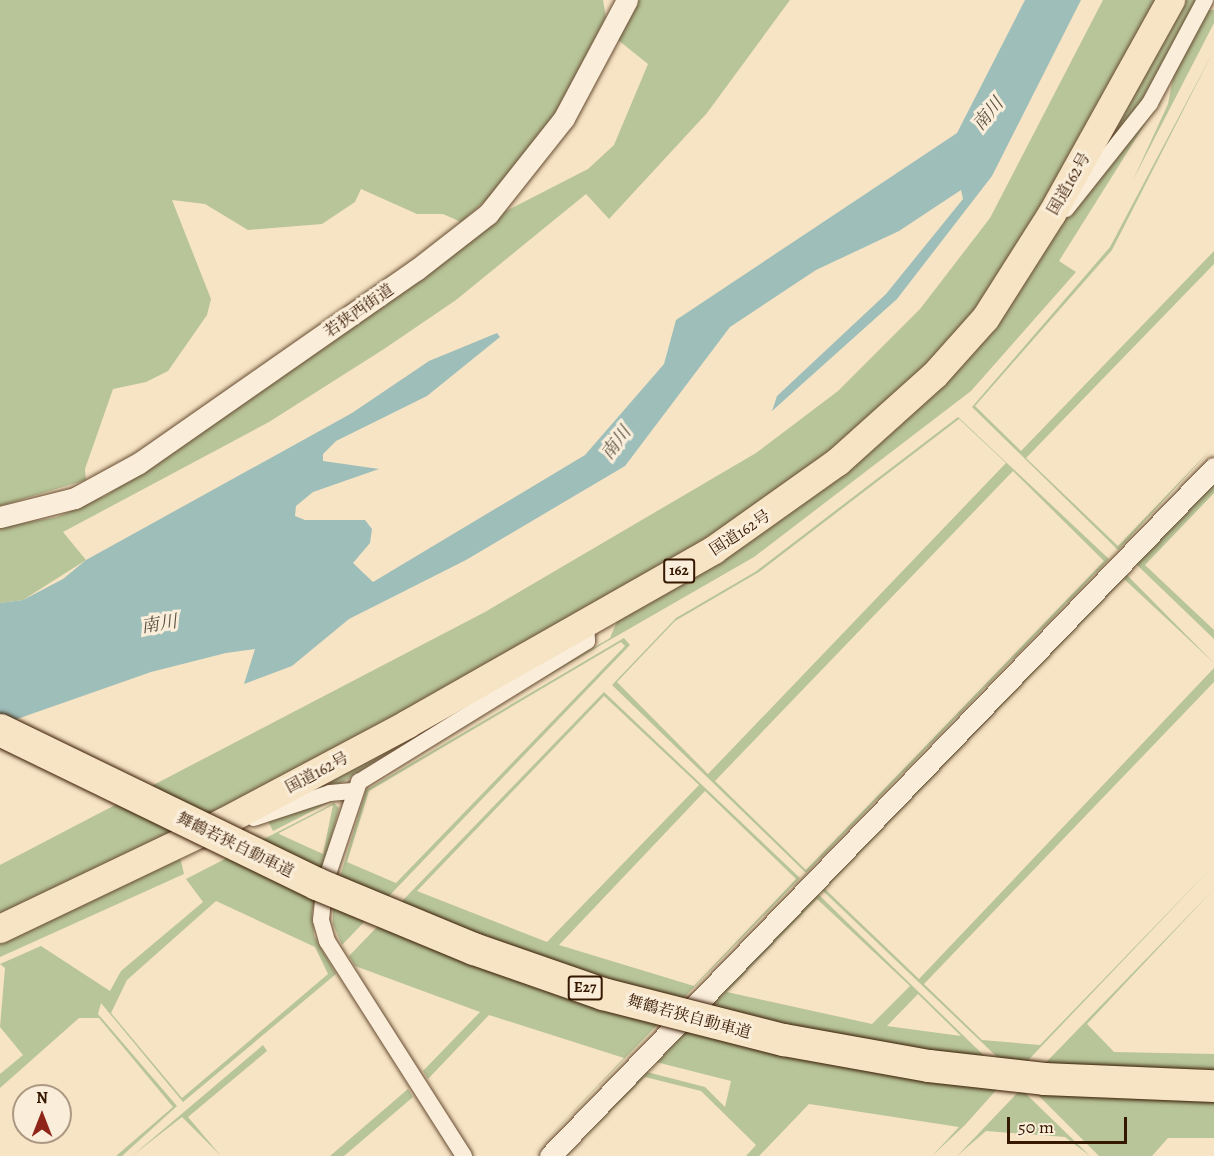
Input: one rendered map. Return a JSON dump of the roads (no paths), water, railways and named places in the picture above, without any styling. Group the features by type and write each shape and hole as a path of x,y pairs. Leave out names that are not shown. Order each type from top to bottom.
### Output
{"highway":[{"name":"国道162号","path":"0,929 224,822 586,624 754,525 907,402 986,318 1052,214 1171,0"},
{"name":"舞鶴若狭自動車道","path":"0,730 337,893 474,950 603,994 735,1030 918,1065 1044,1079 1214,1086"}],"street":[{"name":"若狭西街道","path":"0,517 52,507 132,467 416,270 488,214 564,118 627,0"},
{"path":"1052,214 1062,214 1076,199 1150,103 1205,0"},
{"path":"550,1156 1214,468"},
{"path":"224,822 352,791 498,693 587,641 586,624"},
{"path":"352,791 325,883 323,932 464,1156"}],"water":[{"name":"南川","path":"1025,0 1081,0 992,176 897,299 772,411 777,396 886,294 963,199 961,190 899,231 816,270 730,327 625,466 466,560 349,619 292,666 244,684 255,649 226,653 151,672 0,725 0,603 23,600 63,579 86,560 352,413 429,361 497,333 500,337 427,396 336,441 323,454 323,461 379,469 313,492 296,506 295,516 305,520 365,520 372,529 370,543 353,563 373,582 585,455 664,364 676,320 957,133"}]}
